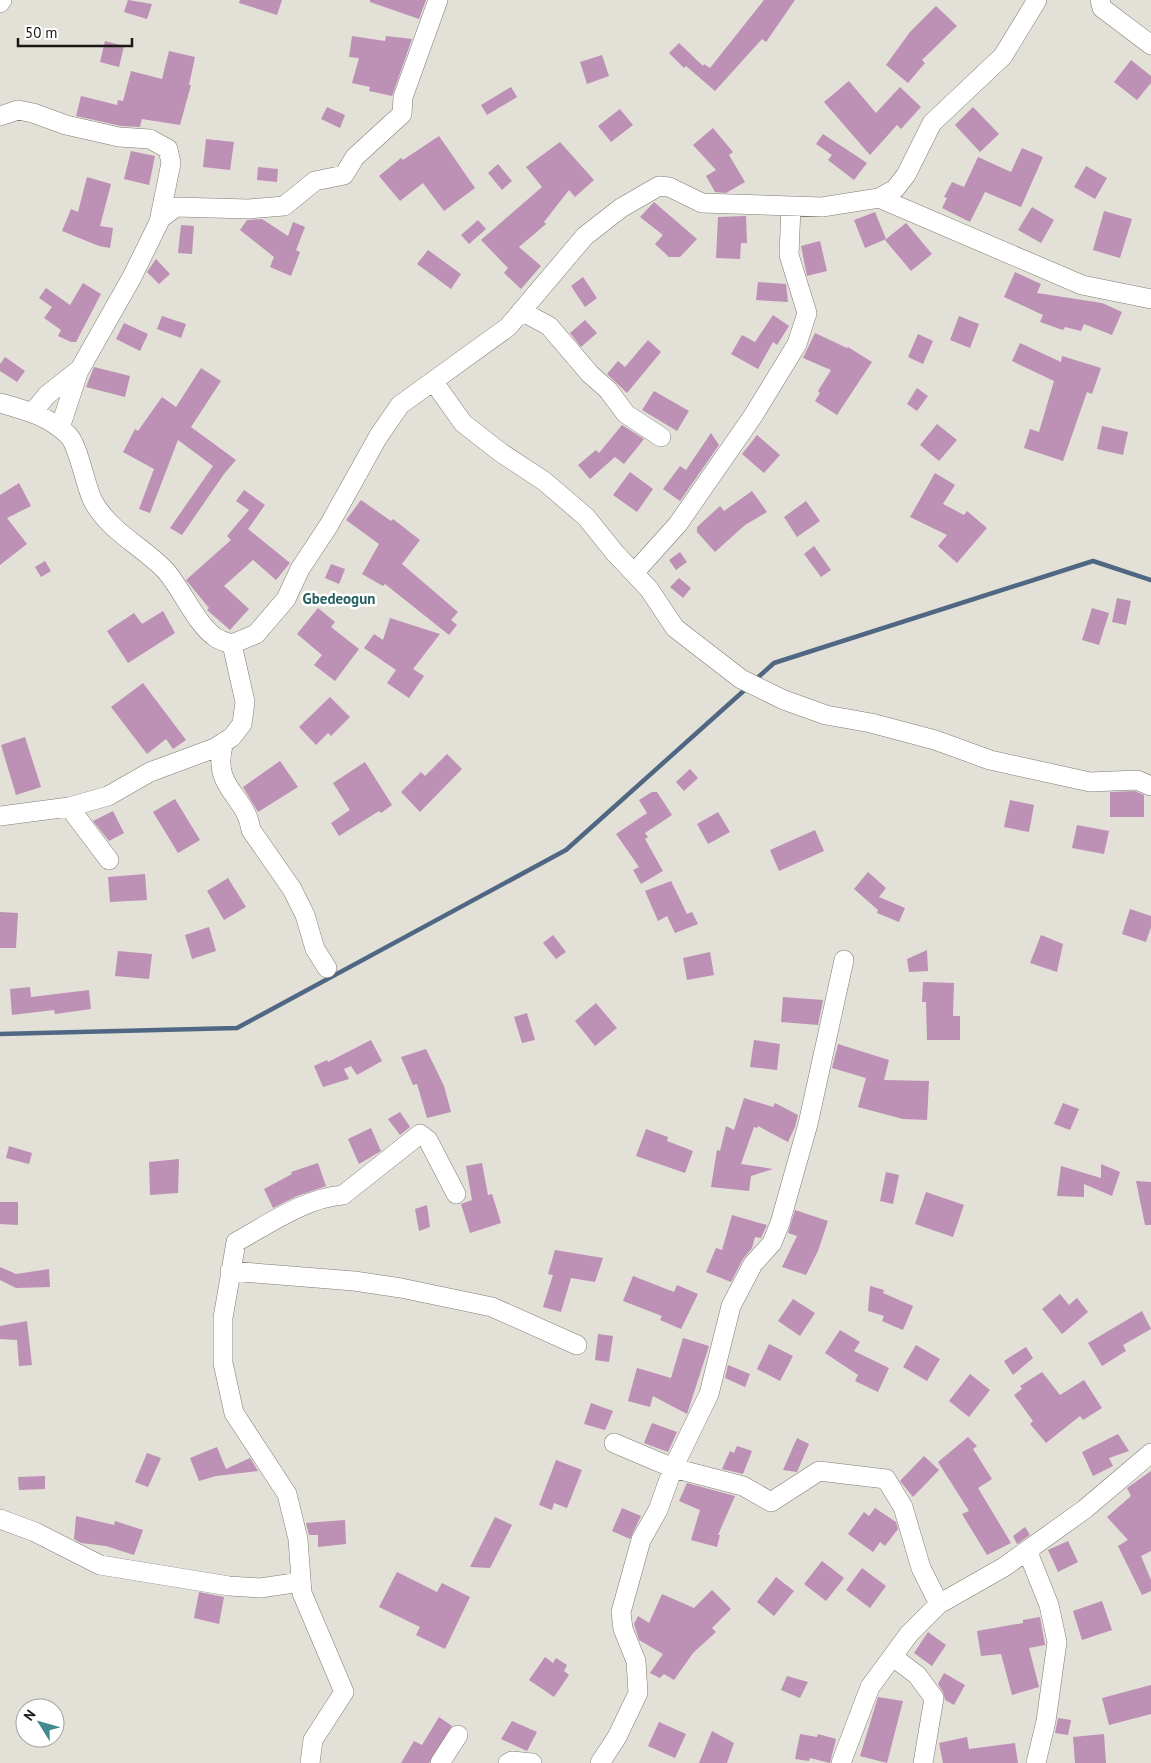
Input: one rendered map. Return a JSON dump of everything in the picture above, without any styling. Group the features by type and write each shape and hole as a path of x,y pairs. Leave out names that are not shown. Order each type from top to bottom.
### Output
{"street":[{"path":"160,219 176,207 204,206 249,209 284,206 315,182 344,175 354,157 402,114 403,97 438,0"},
{"path":"0,403 33,412 53,421 70,437 92,499 106,520 165,571 191,606 202,626 216,638 232,644 256,634 286,599 300,570 329,525 378,437 400,404 508,327 585,236 627,204 659,186 669,187 702,203 822,207 879,198 895,189 906,175 932,123 1003,56 1037,0"},
{"path":"1100,0 1102,8 1151,45"},
{"path":"0,116 18,110 33,113 66,125 119,137 150,139 168,149 172,163 160,219 132,277 80,369 60,428"},
{"path":"879,198 1082,285 1151,299"},
{"path":"634,573 678,524 753,416 797,344 807,313 790,255 791,207"},
{"path":"521,311 549,326 590,374 608,390 626,414 660,438"},
{"path":"33,412 47,395 80,369"},
{"path":"433,381 463,423 500,452 544,481 586,517 649,589 676,628 741,679 784,700 826,714 871,723 935,740 990,760 1090,782 1137,780 1151,786"},
{"path":"0,816 69,807 108,796 150,772 232,738 242,724 245,702 232,644"},
{"path":"224,742 221,754 222,780 250,819 251,830 292,889 306,915 315,949 327,968"},
{"path":"69,807 110,860"},
{"path":"600,1763 617,1737 638,1693 636,1661 623,1629 622,1612 641,1540 658,1510 673,1468 709,1394 731,1306 753,1264 772,1243 780,1223 808,1124 844,960"},
{"path":"310,1763 312,1740 344,1692 302,1593 298,1539 287,1494 234,1413 223,1364 222,1318 236,1242 308,1204 328,1196 343,1195 420,1134 428,1140 456,1194"},
{"path":"230,1271 354,1281 401,1288 492,1307 577,1345"},
{"path":"614,1443 673,1468 743,1486 771,1502 819,1471 886,1479 902,1507 920,1568 939,1604"},
{"path":"848,1761 850,1738 870,1688 909,1634 939,1604 1004,1567 1085,1509 1151,1453"},
{"path":"0,1519 35,1532 100,1565 229,1586 260,1588 301,1582"},
{"path":"1027,1550 1049,1605 1057,1642 1046,1721 1036,1763"},
{"path":"893,1657 917,1675 934,1698 923,1763"},
{"path":"440,1763 458,1735"},
{"path":"508,1763 512,1761 532,1763"}],"building":[{"path":"128,0 152,4 147,19 124,12"},
{"path":"240,0 282,0 277,15 239,3"},
{"path":"370,0 426,0 419,19 370,2"},
{"path":"764,0 795,0 766,42 762,39 715,91 686,66 684,68 669,53 679,43 703,66 704,64 710,68"},
{"path":"936,6 957,26 922,60 925,63 908,83 886,65 910,32"},
{"path":"352,36 385,41 386,36 412,39 392,96 369,91 370,87 352,83 359,58 349,57"},
{"path":"105,41 124,46 119,67 100,62"},
{"path":"169,51 195,57 189,85 191,85 180,125 142,119 140,127 121,126 76,116 81,96 117,105 118,100 123,101 131,71 162,79"},
{"path":"602,55 609,76 587,84 580,62"},
{"path":"1131,60 1151,76 1151,83 1137,100 1114,82"},
{"path":"849,81 876,113 900,87 921,107 901,129 897,125 870,155 824,102"},
{"path":"511,87 517,97 487,115 481,105"},
{"path":"327,107 345,115 340,128 321,119"},
{"path":"973,107 999,134 980,152 955,125"},
{"path":"620,109 633,125 611,142 598,126"},
{"path":"713,128 733,152 729,155 745,182 726,193 715,192 706,176 716,170 693,145"},
{"path":"823,134 867,163 854,180 828,160 832,155 816,144"},
{"path":"439,136 475,188 444,211 423,183 400,201 379,176 401,158 403,160"},
{"path":"206,139 234,142 230,170 203,167"},
{"path":"560,142 594,180 575,197 569,190 544,222 546,224 519,247 541,266 521,289 504,273 508,268 481,240 542,187 526,167"},
{"path":"1022,148 1043,157 1021,207 985,192 970,222 942,208 947,198 944,197 952,182 964,187 978,157 1011,172"},
{"path":"131,151 155,156 149,185 124,179"},
{"path":"498,164 512,181 502,190 488,173"},
{"path":"1086,166 1107,178 1095,199 1074,187"},
{"path":"258,167 278,169 277,182 257,180"},
{"path":"87,177 111,184 100,226 113,228 110,248 99,246 62,231 71,209 78,212"},
{"path":"654,202 697,239 680,257 669,257 655,244 663,235 640,217"},
{"path":"1032,207 1054,220 1041,243 1018,230"},
{"path":"1104,211 1132,219 1120,258 1093,250"},
{"path":"875,212 886,239 865,248 854,220"},
{"path":"746,216 747,243 741,243 740,259 716,258 718,217"},
{"path":"262,219 288,236 293,222 305,227 296,250 300,252 291,276 270,267 274,257 240,230 247,220"},
{"path":"478,220 486,229 469,244 461,235"},
{"path":"906,223 932,254 911,271 885,240"},
{"path":"181,225 194,226 192,254 178,253"},
{"path":"820,241 827,271 807,276 801,246"},
{"path":"428,250 461,274 451,289 417,264"},
{"path":"156,259 170,274 159,284 147,272"},
{"path":"1015,272 1041,284 1037,293 1102,303 1122,312 1112,335 1084,324 1081,331 1065,327 1063,330 1040,322 1043,315 1004,297"},
{"path":"583,277 597,298 585,307 571,286"},
{"path":"758,282 786,284 788,302 756,300"},
{"path":"83,283 101,294 76,342 71,342 58,336 61,330 44,318 52,307 39,298 46,288 70,305"},
{"path":"773,315 789,326 777,345 773,342 758,369 731,354 742,335 755,342"},
{"path":"162,316 186,324 181,338 157,329"},
{"path":"959,316 979,324 970,348 950,340"},
{"path":"585,320 597,333 581,347 570,333"},
{"path":"124,323 148,334 140,351 116,339"},
{"path":"815,333 848,347 872,362 837,415 815,401 820,393 818,391 831,370 803,358"},
{"path":"918,334 933,341 923,364 908,357"},
{"path":"648,340 661,352 627,393 607,374 618,361 625,367"},
{"path":"1020,343 1061,362 1062,356 1101,368 1092,394 1087,392 1063,461 1024,448 1030,429 1039,432 1054,381 1012,361"},
{"path":"5,357 25,371 17,382 0,371 0,364"},
{"path":"94,367 130,376 125,397 86,387"},
{"path":"201,368 221,381 191,427 236,460 224,474 182,535 170,528 213,466 178,440 150,513 139,509 154,469 123,452 135,429 138,431 162,397 176,407"},
{"path":"917,388 928,396 917,411 907,404"},
{"path":"654,391 689,411 677,431 642,410"},
{"path":"937,424 957,440 939,461 920,445"},
{"path":"622,425 644,439 624,464 615,457 590,479 578,465 596,450 599,453"},
{"path":"1102,426 1128,432 1123,455 1097,449"},
{"path":"711,433 719,445 680,501 663,489 680,466 686,470"},
{"path":"757,435 780,455 764,473 742,454"},
{"path":"630,472 653,489 637,512 613,495"},
{"path":"935,473 955,485 943,504 964,515 967,511 987,528 957,563 938,546 947,535 910,517"},
{"path":"19,483 31,506 7,518 27,544 0,565 0,495"},
{"path":"244,490 265,505 248,529 290,563 276,580 253,560 224,586 249,609 230,630 207,610 209,608 186,580 231,540 227,536 249,510 236,501"},
{"path":"752,491 767,512 745,525 715,552 697,532 697,527 720,506 724,511"},
{"path":"361,500 391,521 393,519 420,540 402,564 458,612 451,620 457,625 449,635 385,584 383,586 362,574 379,544 346,520"},
{"path":"806,501 820,521 797,537 784,517"},
{"path":"814,546 831,570 821,577 804,554"},
{"path":"680,552 687,562 676,570 669,560"},
{"path":"45,561 51,571 41,577 35,567"},
{"path":"331,564 345,569 339,584 325,578"},
{"path":"679,578 691,588 683,598 670,587"},
{"path":"1117,598 1131,601 1126,625 1112,622"},
{"path":"318,608 335,622 331,627 359,649 335,681 314,665 322,655 297,634"},
{"path":"1092,608 1109,613 1099,645 1082,640"},
{"path":"163,611 175,633 128,663 107,631 134,613 142,624"},
{"path":"390,618 440,634 413,669 424,676 409,698 387,683 396,670 364,648 374,634 383,640"},
{"path":"143,683 186,740 173,749 166,739 147,754 111,707"},
{"path":"330,697 350,717 331,736 328,733 316,745 299,727"},
{"path":"25,737 41,787 16,795 1,745"},
{"path":"447,754 462,769 420,812 401,792 421,772 425,776"},
{"path":"280,761 298,787 258,812 243,787"},
{"path":"365,762 392,805 339,836 331,823 350,810 333,783"},
{"path":"690,769 698,778 684,791 676,782"},
{"path":"1135,791 1144,795 1144,817 1110,817 1110,792"},
{"path":"652,792 657,792 672,815 645,833 648,837 645,839 663,871 641,884 633,870 639,867 616,834 647,813 639,800"},
{"path":"175,799 200,840 178,853 153,812"},
{"path":"1010,800 1034,805 1029,832 1004,827"},
{"path":"113,811 124,833 109,841 93,821"},
{"path":"718,812 730,832 708,844 697,824"},
{"path":"1077,825 1109,831 1104,854 1072,848"},
{"path":"815,830 824,851 779,871 770,850"},
{"path":"868,872 886,888 879,897 905,908 899,922 877,913 878,910 854,889"},
{"path":"145,874 147,900 110,902 108,877"},
{"path":"228,878 246,907 224,920 207,891"},
{"path":"671,881 687,914 692,912 698,924 675,933 667,916 658,921 645,891"},
{"path":"1130,909 1151,916 1151,927 1146,942 1122,934"},
{"path":"0,912 18,913 16,948 0,948"},
{"path":"209,927 216,951 192,959 185,935"},
{"path":"553,935 566,952 556,959 543,943"},
{"path":"1041,935 1063,944 1057,972 1030,963"},
{"path":"927,950 928,971 909,972 907,959"},
{"path":"118,951 152,954 149,979 115,976"},
{"path":"710,952 714,975 687,980 683,958"},
{"path":"923,982 954,983 953,1016 960,1016 960,1040 927,1040 926,1002 922,1002"},
{"path":"30,987 31,997 89,990 91,1009 55,1014 54,1010 12,1015 10,989"},
{"path":"783,997 823,1000 818,1025 781,1022"},
{"path":"596,1003 617,1028 595,1046 575,1021"},
{"path":"527,1013 535,1040 522,1043 514,1017"},
{"path":"371,1040 382,1061 357,1075 351,1066 344,1069 349,1079 323,1087 314,1066 327,1060 328,1062"},
{"path":"754,1040 780,1044 777,1070 750,1067"},
{"path":"838,1044 889,1060 884,1080 929,1081 927,1120 903,1119 858,1107 866,1078 832,1068"},
{"path":"426,1049 444,1086 451,1112 427,1118 417,1084 413,1085 401,1057"},
{"path":"744,1098 773,1107 775,1103 798,1115 795,1127 788,1142 758,1126 757,1128 754,1127 741,1164 773,1169 751,1176 749,1191 711,1187 717,1150 720,1151 726,1126 734,1130"},
{"path":"1063,1103 1079,1109 1070,1130 1054,1124"},
{"path":"400,1112 410,1127 400,1135 388,1119"},
{"path":"371,1128 381,1151 359,1164 348,1139"},
{"path":"646,1129 668,1137 667,1141 693,1151 685,1173 636,1156"},
{"path":"9,1146 32,1153 29,1164 6,1158"},
{"path":"179,1159 178,1193 150,1195 149,1162"},
{"path":"318,1163 326,1186 297,1196 273,1208 264,1189 292,1174 291,1172"},
{"path":"482,1163 488,1195 492,1194 501,1223 470,1233 461,1204 472,1200 466,1166"},
{"path":"1101,1164 1120,1172 1112,1196 1084,1184 1084,1197 1057,1196 1061,1166 1101,1178"},
{"path":"886,1172 899,1175 893,1204 880,1201"},
{"path":"1136,1181 1151,1182 1151,1225 1145,1225"},
{"path":"926,1192 964,1205 953,1237 915,1224"},
{"path":"0,1202 18,1202 18,1225 0,1224"},
{"path":"427,1205 430,1227 419,1231 415,1209"},
{"path":"795,1210 828,1221 818,1251 806,1275 782,1267 797,1236 788,1233"},
{"path":"732,1215 767,1225 761,1238 755,1237 752,1248 743,1259 731,1282 706,1272 716,1248 722,1250"},
{"path":"555,1250 603,1258 595,1282 571,1278 561,1312 543,1307 553,1275 548,1274"},
{"path":"0,1267 16,1274 49,1269 50,1287 16,1288 0,1280"},
{"path":"633,1276 674,1292 677,1285 698,1294 681,1329 660,1320 662,1316 623,1301"},
{"path":"870,1286 884,1290 883,1293 913,1306 903,1330 882,1321 884,1316 868,1311"},
{"path":"1060,1294 1069,1305 1077,1298 1088,1312 1062,1334 1042,1309"},
{"path":"793,1299 815,1313 800,1336 778,1321"},
{"path":"1142,1311 1151,1329 1123,1345 1126,1351 1102,1366 1088,1343"},
{"path":"27,1321 32,1365 19,1366 17,1340 0,1339 0,1326"},
{"path":"840,1330 860,1342 854,1351 889,1368 878,1392 855,1381 858,1375 825,1353"},
{"path":"598,1334 613,1336 609,1362 595,1360"},
{"path":"683,1338 709,1346 687,1414 653,1396 650,1407 628,1401 637,1368 671,1378"},
{"path":"769,1344 793,1356 780,1381 757,1369"},
{"path":"916,1345 940,1359 927,1381 903,1367"},
{"path":"1026,1347 1033,1358 1013,1375 1004,1361"},
{"path":"728,1365 750,1374 745,1387 725,1378"},
{"path":"1042,1372 1060,1395 1084,1380 1102,1408 1083,1420 1080,1416 1046,1443 1030,1424 1033,1421 1014,1395 1022,1389 1020,1386"},
{"path":"970,1374 990,1390 969,1417 949,1401"},
{"path":"591,1403 613,1411 605,1430 584,1424"},
{"path":"652,1423 677,1432 668,1452 644,1443"},
{"path":"1118,1434 1129,1451 1109,1458 1113,1466 1093,1476 1082,1452"},
{"path":"968,1437 977,1446 973,1449 992,1479 978,1488 1011,1543 987,1555 962,1514 969,1511 938,1462"},
{"path":"797,1438 809,1444 797,1472 783,1470"},
{"path":"737,1446 752,1451 743,1474 722,1469 730,1451 734,1453"},
{"path":"217,1447 226,1469 250,1458 258,1471 216,1476 199,1481 190,1458"},
{"path":"147,1453 161,1458 148,1487 135,1482"},
{"path":"924,1456 939,1470 913,1497 900,1481"},
{"path":"556,1460 582,1470 567,1508 554,1503 552,1510 539,1505"},
{"path":"1151,1471 1151,1551 1141,1556 1151,1580 1151,1591 1142,1595 1118,1546 1128,1540 1107,1517 1131,1496 1127,1488"},
{"path":"45,1476 45,1489 19,1490 18,1477"},
{"path":"687,1483 735,1496 718,1535 720,1535 717,1547 691,1540 700,1510 679,1501"},
{"path":"622,1508 641,1516 630,1539 612,1531"},
{"path":"875,1508 896,1522 898,1529 885,1546 880,1542 873,1552 848,1534 864,1512 869,1516"},
{"path":"76,1516 114,1525 115,1521 143,1530 134,1555 106,1546 81,1543 74,1539"},
{"path":"495,1517 512,1525 490,1568 470,1567"},
{"path":"345,1520 346,1544 318,1547 318,1535 309,1535 306,1523"},
{"path":"1025,1527 1030,1535 1017,1544 1013,1536"},
{"path":"1068,1541 1078,1562 1058,1572 1048,1550"},
{"path":"822,1561 844,1578 826,1601 804,1584"},
{"path":"862,1568 886,1586 870,1608 846,1590"},
{"path":"397,1572 437,1592 442,1583 470,1597 445,1649 416,1635 420,1627 379,1607"},
{"path":"776,1577 794,1591 774,1616 757,1602"},
{"path":"712,1590 731,1609 712,1628 716,1632 693,1653 674,1680 664,1674 660,1678 650,1673 663,1654 639,1640 634,1624 638,1616 649,1623 662,1594 694,1608"},
{"path":"199,1592 224,1597 219,1624 194,1618"},
{"path":"1102,1601 1112,1630 1082,1640 1073,1611"},
{"path":"1040,1617 1045,1645 1029,1648 1039,1687 1012,1695 1001,1654 981,1656 977,1631 1023,1623 1023,1620"},
{"path":"928,1632 946,1645 932,1666 914,1653"},
{"path":"545,1657 553,1663 556,1658 567,1665 564,1671 569,1675 554,1697 529,1680"},
{"path":"944,1673 965,1685 954,1705 945,1700 938,1684"},
{"path":"787,1676 808,1682 800,1698 781,1690"},
{"path":"1151,1685 1151,1714 1109,1725 1102,1698"},
{"path":"878,1697 903,1701 887,1763 860,1756"},
{"path":"439,1717 452,1726 429,1763 401,1763 414,1741 422,1745"},
{"path":"1058,1718 1071,1720 1068,1735 1055,1733"},
{"path":"512,1721 537,1732 527,1751 501,1739"},
{"path":"659,1722 686,1734 675,1758 648,1746"},
{"path":"712,1731 734,1743 727,1763 699,1763"},
{"path":"800,1734 817,1737 818,1734 836,1739 830,1763 810,1758 809,1761 795,1759"},
{"path":"1104,1734 1106,1763 1075,1763 1073,1737"},
{"path":"967,1737 969,1749 1015,1743 1018,1763 943,1763 939,1743"}],"waterway":[{"path":"755,680 774,663 1093,561 1151,580"},
{"path":"0,1034 237,1028 566,850 748,687"}],"district":[{"name":"Gbedeogun","path":"339,599"}]}
